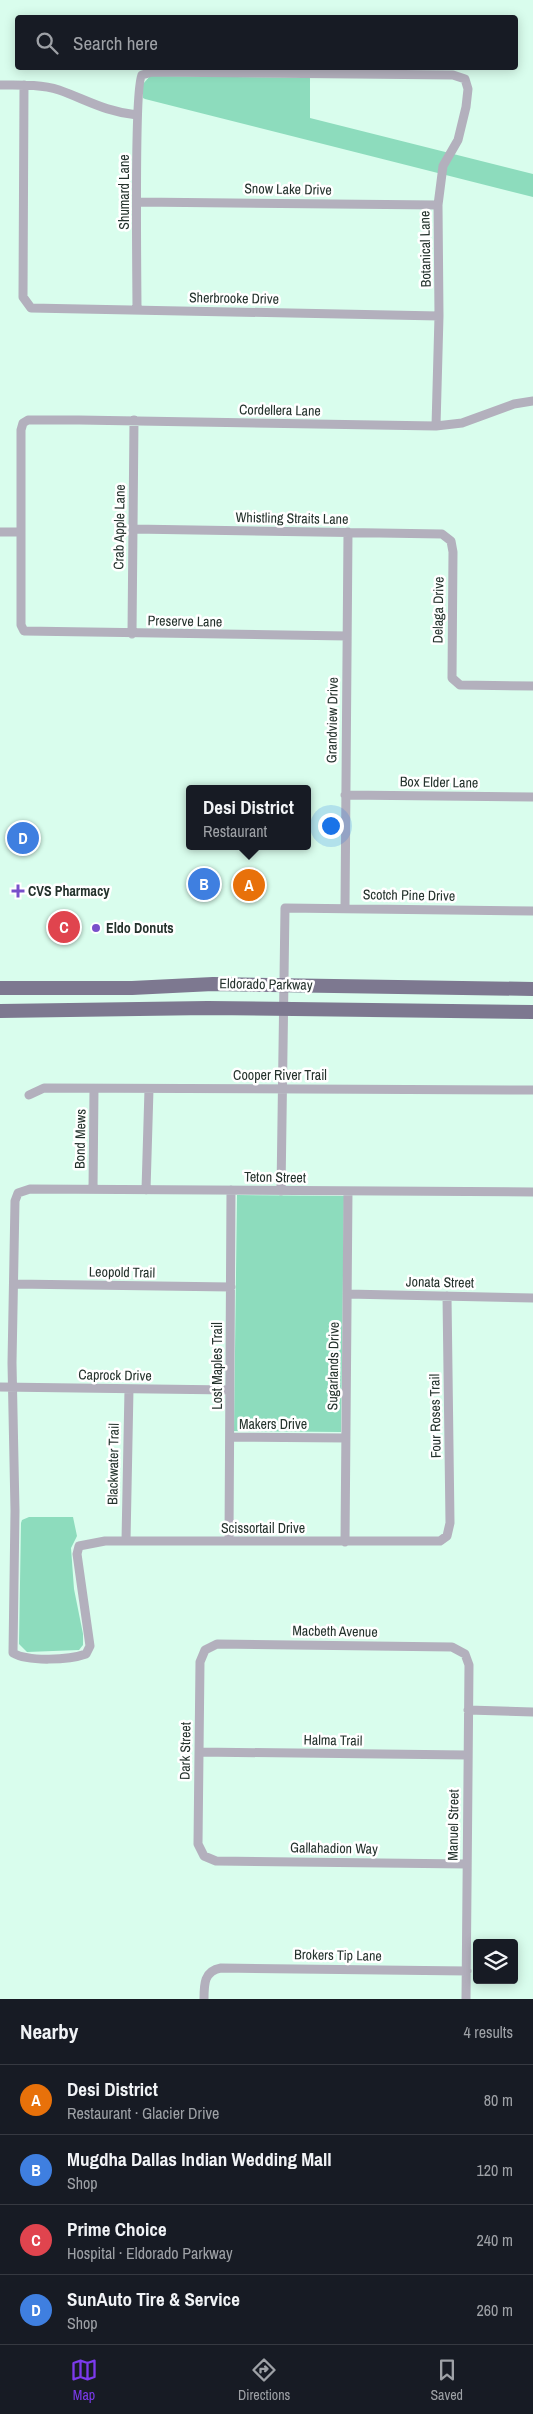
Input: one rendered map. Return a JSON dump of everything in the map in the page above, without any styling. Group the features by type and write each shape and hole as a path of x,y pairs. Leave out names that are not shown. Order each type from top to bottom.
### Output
{"main road":[{"name":"Eldorado Parkway","path":"0,988 132,988 214,984 533,989"},
{"path":"132,988 132,1010"},
{"name":"Eldorado Parkway","path":"0,1011 284,1009 533,1012"}],"street":[{"path":"137,70 142,74"},
{"name":"Botanical Lane","path":"142,74 152,72 383,74 452,76 465,79 468,89 466,107 458,140 443,166 438,205 439,316 436,426"},
{"name":"Shumard Lane","path":"137,310 137,115 138,81 142,74"},
{"path":"0,85 24,85 58,89 116,113 137,115"},
{"name":"Sherbrooke Drive","path":"24,85 23,297 28,306 34,308 439,316"},
{"name":"Snow Lake Drive","path":"138,202 438,205"},
{"name":"Cordellera Lane","path":"21,532 23,423 28,420 134,420 436,426 468,421 514,404 533,401"},
{"name":"Crab Apple Lane","path":"132,634 134,420"},
{"name":"Whistling Straits Lane","path":"132,529 442,534 450,539"},
{"path":"0,532 21,532"},
{"name":"Preserve Lane","path":"21,532 21,625 24,631 347,636"},
{"name":"Grandview Drive","path":"345,908 348,532"},
{"name":"Delaga Drive","path":"450,539 453,552 451,672 454,682 460,685 533,686"},
{"name":"Box Elder Lane","path":"345,795 533,798"},
{"name":"Scotch Pine Drive","path":"285,985 285,908 533,911"},
{"path":"281,1191 285,985"},
{"name":"Cooper River Trail","path":"30,1096 44,1088 533,1090"},
{"name":"Bond Mews","path":"93,1189 94,1089"},
{"path":"146,1190 149,1089"},
{"name":"Teton Street","path":"14,1284 15,1200 18,1193 30,1188 533,1192"},
{"name":"Lost Maples Trail","path":"229,1541 231,1190"},
{"name":"Sugarlands Drive","path":"345,1542 348,1191"},
{"path":"12,1387 14,1284"},
{"name":"Leopold Trail","path":"14,1284 231,1287"},
{"name":"Jonata Street","path":"347,1294 533,1298"},
{"name":"Four Roses Trail","path":"447,1296 450,1524 447,1536"},
{"name":"Caprock Drive","path":"0,1387 230,1390"},
{"name":"Scissortail Drive","path":"12,1387 15,1511 13,1653 20,1657 76,1658 86,1654 90,1646 78,1569 79,1546 105,1541 440,1541 447,1536"},
{"name":"Blackwater Trail","path":"126,1541 128,1388"},
{"name":"Makers Drive","path":"230,1437 346,1438"},
{"name":"Macbeth Avenue","path":"206,1648 217,1644 452,1647 464,1652"},
{"name":"Dark Street","path":"203,1855 198,1844 200,1662 206,1648"},
{"name":"Manuel Street","path":"464,1652 468,1662 466,1999"},
{"path":"468,1710 533,1712"},
{"name":"Halma Trail","path":"199,1752 468,1755"},
{"name":"Gallahadion Way","path":"203,1855 216,1861 466,1864"},
{"name":"Brokers Tip Lane","path":"204,1999 204,1981 209,1972 221,1968 467,1971"}],"green space":[{"path":"150,76 310,78 310,118 533,174 533,197 145,99 143,98 143,84"},
{"path":"237,1195 344,1196 341,1432 234,1431"},
{"path":"29,1517 73,1517 77,1536 71,1548 74,1589 83,1634 83,1645 79,1650 27,1652 19,1644 21,1523 22,1520"}],"place":[{"name":"SunAuto Tire & Service","path":"23,838"},
{"name":"Mugdha Dallas Indian Wedding Mall","path":"204,884"},
{"name":"Desi District","path":"249,885"},
{"name":"CVS Pharmacy","path":"18,891"},
{"name":"Prime Choice","path":"64,927"},
{"name":"Eldo Donuts","path":"96,928"}]}
